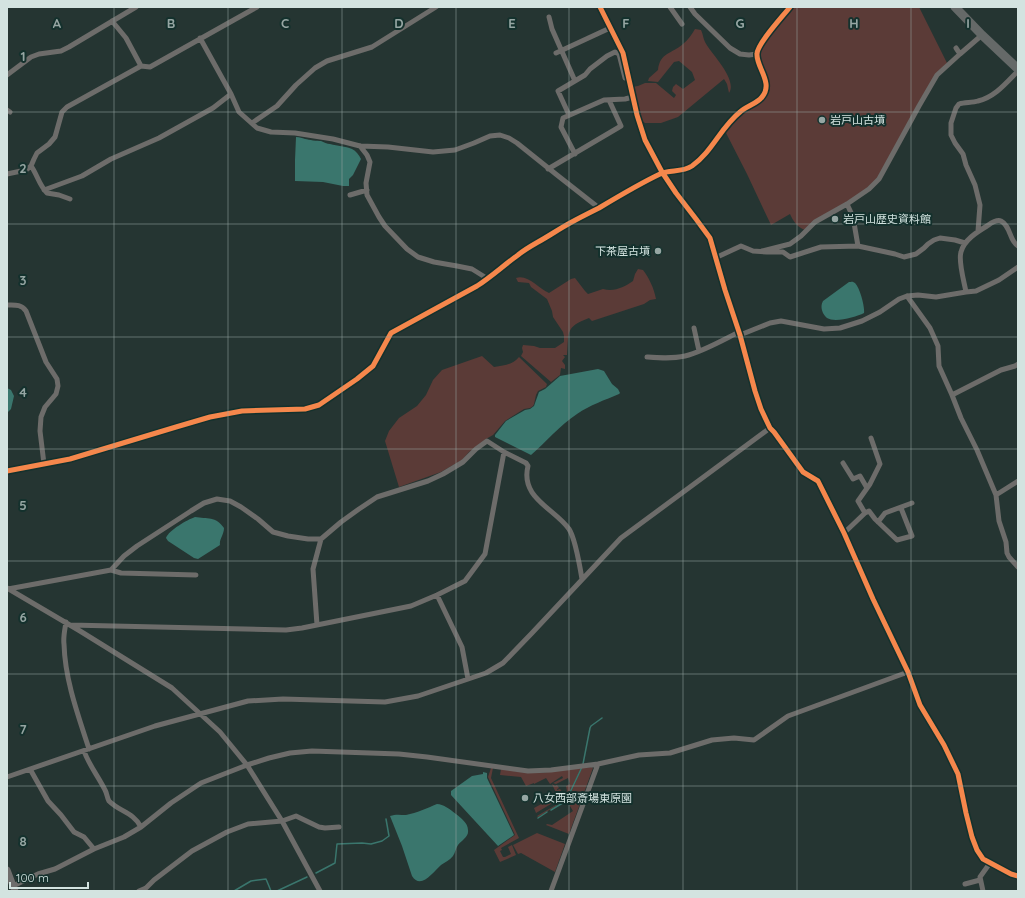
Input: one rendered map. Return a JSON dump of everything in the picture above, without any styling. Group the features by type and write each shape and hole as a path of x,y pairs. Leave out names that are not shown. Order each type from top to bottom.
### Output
{"highway":[{"path":"955,7 1018,70"}],"main road":[{"path":"7,870 14,888"}],"street":[{"path":"7,75 31,57 39,54 61,51 136,7"},
{"path":"7,174 26,170 31,166 38,153 55,138 62,112 67,107 140,66 150,67 257,7"},
{"path":"252,124 277,106 296,85 315,68 327,61 372,47 436,7"},
{"path":"600,7 623,53 636,115 645,140 662,172 710,238 725,290 740,333 755,391 761,409 770,428 803,472 818,481 844,533 873,599 908,672 920,705 944,745 958,774 972,837 977,850 983,859 1011,874 1018,876"},
{"path":"670,7 682,24"},
{"path":"690,7 695,14 730,48 740,54 757,54"},
{"path":"7,471 70,459 216,416 242,411 305,409 319,405 373,366 391,333 477,286 488,279 518,254 639,184 662,172 680,171 690,167 702,158 740,111 763,96 766,85 757,54 767,35 790,7"},
{"path":"549,17 552,29 575,81"},
{"path":"112,21 126,38 140,66"},
{"path":"556,53 610,28"},
{"path":"762,251 790,244 801,236 815,222 847,204 869,189 879,179 937,75 982,35"},
{"path":"200,38 231,94 239,112 257,128 270,132 295,133 333,139 360,146 388,147 433,152 454,150 490,136 500,135 509,138 599,208"},
{"path":"956,48 960,54"},
{"path":"569,115 558,91 585,75 590,69 615,52 618,54 627,87 630,86"},
{"path":"978,231 980,205 975,185 963,154 955,144 951,135 951,123 956,108 959,104 976,102 990,98 1005,85 1018,70"},
{"path":"44,190 82,176 111,160 159,138 213,108 231,94"},
{"path":"575,154 560,127 563,118 604,100 625,99 632,97"},
{"path":"548,169 621,126 609,100"},
{"path":"360,146 370,162 366,183 368,195 385,226 406,248 418,257 434,262 472,269 488,279"},
{"path":"31,166 47,193 70,199"},
{"path":"350,195 367,190"},
{"path":"847,204 853,217 858,246"},
{"path":"966,292 960,264 960,252 965,243 978,231 993,222 1001,221 1007,227 1014,244 1018,246"},
{"path":"715,258 741,246 753,251 783,252 790,257 821,248 858,246 904,257 916,254 928,244 940,238 965,243"},
{"path":"647,357 663,359 686,356 715,345 740,333 781,321 824,329 840,328 862,321 907,296 918,295 936,297 976,291 999,280 1018,267"},
{"path":"907,296 930,328 938,346 939,366 960,418 977,450 996,495 999,521 1006,542 1007,553 1018,567"},
{"path":"7,305 18,305 26,311 46,362 57,379 58,386 56,394 45,407 41,417 40,431 44,464"},
{"path":"694,328 698,351"},
{"path":"952,395 1001,370 1018,364"},
{"path":"7,777 155,726 248,701 283,699 385,702 418,696 486,673 503,663 621,538 770,428"},
{"path":"865,513 858,501 870,484 880,464 871,438"},
{"path":"317,625 313,569 321,539 377,497 428,481 443,474 463,462 476,449 487,441 504,452 526,463 528,466 526,474 527,483 533,495 553,512 570,530 582,579"},
{"path":"68,624 286,630 411,606 465,581 485,554 504,452"},
{"path":"843,463 853,479 860,476 867,488"},
{"path":"996,495 1018,481"},
{"path":"111,570 124,556 144,542 197,507 217,499 230,501 241,507 273,532 288,536 321,539"},
{"path":"878,522 885,513 912,503"},
{"path":"844,533 869,511 897,540 912,536 901,508"},
{"path":"7,588 111,570 121,573 196,574"},
{"path":"7,588 172,688 201,713 220,732 247,765 282,820 320,891"},
{"path":"437,595 462,647 468,679"},
{"path":"68,624 64,643 65,661 87,760 105,790 108,799 138,821 141,827"},
{"path":"14,888 38,874 55,869 94,848 124,837 141,827 171,803 201,783 269,758 290,753 312,751 399,754 528,771 551,770 598,764 639,755 670,752 712,740 734,738 754,740 788,716 908,672"},
{"path":"551,891 598,764"},
{"path":"30,769 48,801 74,832 84,837 94,848"},
{"path":"138,891 146,888 154,880 192,851 227,832 248,824 282,820 296,816 325,828 339,827"},
{"path":"983,891 980,877 990,863"},
{"path":"965,884 980,880"}],"shaded area":[{"name":"岩戸山古墳","path":"793,7 919,7 947,63 938,72 877,179 866,189 805,230 796,224 790,214 771,225 725,131 738,115 763,100 766,96 768,85 759,54 760,49 772,31"},
{"path":"695,29 701,30 705,42 727,74 731,87 729,93 724,79 678,117 661,123 645,123 641,120 632,87 645,83 656,83 674,98 676,95 672,91 676,84 683,89 695,80 692,72 679,61 674,62 658,82 648,81 649,78 658,70 659,64 664,56 685,42"},
{"path":"296,137 347,147 356,152 361,159 353,175 349,179 349,186 323,182 295,181"},
{"path":"638,269 643,270 647,276 653,287 656,299 592,321 589,318 576,324 570,331 567,355 563,355 565,357 562,361 565,365 565,369 561,368 560,375 551,382 521,356 523,352 523,345 540,348 555,348 564,342 564,336 553,317 547,299 531,287 529,283 518,282 516,278 525,278 549,293 575,278 588,294 603,289 611,290 623,287 633,281"},
{"path":"849,282 855,283 859,289 863,302 864,313 840,320 827,318 823,314 822,310 823,301"},
{"path":"482,356 494,367 511,363 519,357 547,384 546,387 538,391 533,406 524,409 505,421 493,435 469,452 462,460 441,472 399,487 385,441 389,431 399,418 417,406 426,395 433,380 442,370"},
{"path":"598,369 604,371 620,393 592,405 571,418 531,455 495,437 506,421 534,406 539,392 545,389 560,376"},
{"path":"7,388 11,390 14,396 11,409 7,413"},
{"path":"195,517 214,520 221,524 224,528 220,545 198,559 194,558 168,541 166,538 174,529"},
{"path":"491,768 493,768 491,778 519,838 501,848 502,850 500,851 503,857 511,854 508,847 512,845 516,855 500,862 494,850 515,835 488,777"},
{"path":"581,768 567,799 538,817 537,816 566,799 564,796 536,813 534,808 547,801 545,798 556,793 552,784 555,786 557,785 559,788 557,790 560,789 563,793 567,791 566,786 570,784 568,778 556,784 553,783 563,778 562,776 550,784 546,778 526,786 521,777 500,775 501,769 528,773 540,773"},
{"path":"582,768 593,768 569,834 546,825 552,825 573,811 567,801"},
{"path":"483,772 487,773 487,778 514,835 498,846 451,795 451,791 472,776 483,774"},
{"path":"437,804 442,805 454,812 462,819 468,827 468,832 466,837 458,845 454,855 449,860 423,881 419,881 412,876 390,816 410,814"},
{"path":"537,833 565,844 555,872 521,853 518,854 513,845"}],"waterway":[{"path":"583,764 590,728 602,718"},
{"path":"551,810 566,801 582,767"},
{"path":"538,818 547,812"},
{"path":"316,873 335,863 337,844 371,844 382,841 389,836 386,819"},
{"path":"277,891 307,877"},
{"path":"234,891 251,881 266,879 271,891"}],"cycle path":[{"path":"600,7 623,53 637,115 645,140 662,172 710,238 740,335 755,391 761,409 770,428 803,472 818,481 844,533 873,599 908,672 920,705 944,745 958,774 966,813 977,850 983,859 1011,874 1018,876"},
{"path":"7,471 70,459 210,417 242,411 305,409 319,405 373,366 391,333 477,286 525,250 570,223 660,174 692,166 705,154 733,118 742,110 762,97 766,86 757,59 758,49 776,23 790,7"}],"place":[{"name":"岩戸山古墳","path":"822,120"},
{"name":"岩戸山歴史資料館","path":"835,219"},
{"name":"下茶屋古墳","path":"658,251"},
{"name":"八女西部斎場東原園","path":"525,798"}]}
